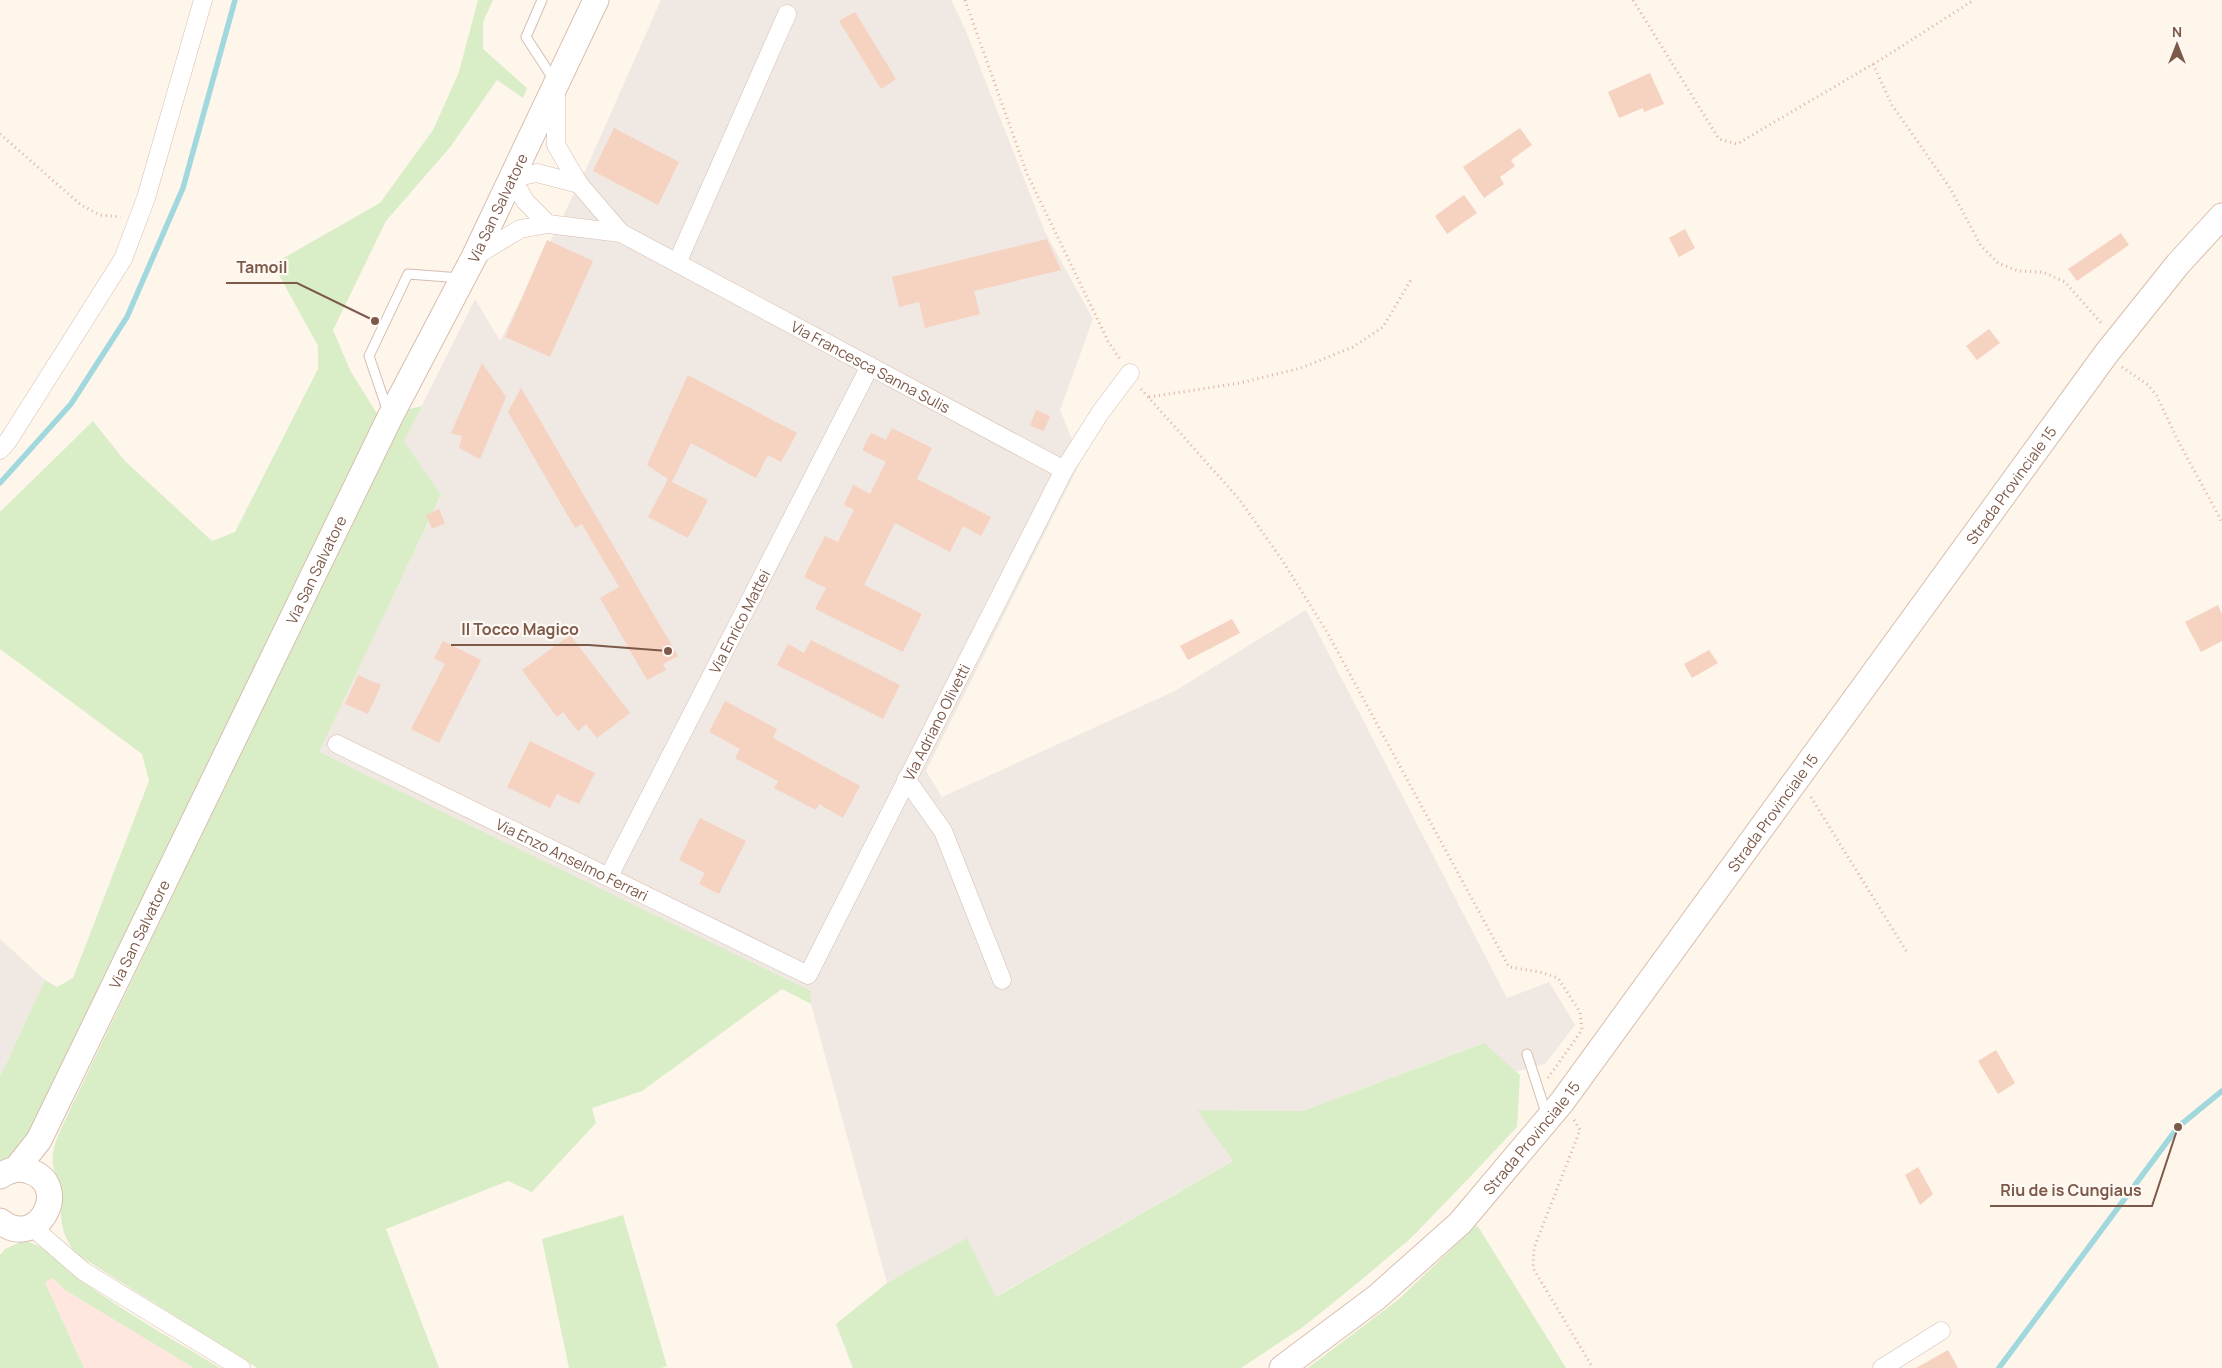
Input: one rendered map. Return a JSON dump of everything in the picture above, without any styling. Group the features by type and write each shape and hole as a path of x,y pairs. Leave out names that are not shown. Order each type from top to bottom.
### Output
{"main road":[{"name":"Via San Salvatore","path":"4,1174 39,1140 390,417 469,267 596,0"},
{"name":"Strada Provinciale 15","path":"1282,1368 1377,1297 1460,1223 1555,1110 2111,348 2178,264 2222,216"},
{"path":"13,1229 42,1218 50,1201 49,1192 43,1180 39,1140"},
{"path":"4,1174 32,1171 43,1180"}],"street":[{"path":"0,450 8,441 123,259 141,212 203,0"},
{"path":"677,263 787,14"},
{"name":"Via Francesca Sanna Sulis","path":"556,83 556,146 579,184 621,233"},
{"path":"548,224 525,201 512,178 537,172 579,184"},
{"name":"Via Francesca Sanna Sulis","path":"469,267 520,230 548,224 621,233 1064,470"},
{"name":"Via Enrico Mattei","path":"609,876 870,366"},
{"name":"Via Adriano Olivetti","path":"808,975 1064,470 1100,413 1130,373"},
{"name":"Via Enzo Anselmo Ferrari","path":"337,744 808,975"},
{"path":"906,779 943,832 1002,980"},
{"path":"13,1229 240,1368"},
{"path":"1882,1368 1941,1331"}],"lane":[{"path":"542,0 526,37 556,83"},
{"path":"390,417 369,356 408,274 469,267"},
{"path":"1527,1054 1538,1090 1555,1110"}],"path":[{"path":"965,0 1027,174 1108,341 1148,397 1239,499 1302,592 1327,632 1509,967 1540,972 1558,978 1580,1012 1582,1030 1538,1090"},
{"path":"1633,0 1719,140 1737,144 1873,64 1974,0"},
{"path":"1873,64 1892,105 1950,188 1981,246 1998,263 2018,270 2043,272 2065,282 2130,375 2148,385 2157,396 2176,437 2222,522"},
{"path":"0,134 80,205 100,216 120,217 141,212"},
{"path":"1148,397 1240,383 1301,368 1353,347 1383,327 1412,278"},
{"path":"1797,779 1816,804 1908,954"},
{"path":"1555,1110 1580,1130 1534,1248 1533,1268 1593,1368"}],"shaded area":[{"path":"661,0 951,0 965,29 1045,232 1093,319 1060,410 1081,461 926,771 942,797 1175,691 1306,610 1507,998 1549,982 1575,1025 1545,1064 1515,1072 1483,1043 1303,1111 1197,1110 1234,1160 995,1297 967,1239 887,1283 811,1004 810,991 318,752 441,496 404,441 475,299 500,341 583,176"},
{"path":"0,939 45,980 0,1077"},
{"path":"53,1278 65,1290 194,1368 84,1368 45,1281"}],"green space":[{"path":"478,0 493,0 483,22 483,49 527,88 523,98 497,80 451,146 386,221 333,330 350,370 379,417 26,1139 15,1154 0,1163 0,1077 45,980 57,987 73,978 149,781 142,754 0,649 0,512 93,421 125,461 212,541 235,532 318,369 318,346 273,264 380,203 433,130 459,72"},
{"path":"422,406 404,441 441,495 319,752 811,991 811,1004 782,989 642,1091 592,1108 596,1123 532,1192 508,1181 386,1229 439,1368 257,1368 75,1253 63,1230 60,1188 52,1159 53,1152 68,1114 361,502 409,409"},
{"path":"1484,1043 1520,1075 1517,1127 1411,1238 1303,1327 1241,1368 853,1368 836,1324 887,1283 967,1238 996,1297 1233,1161 1197,1110 1303,1111"},
{"path":"623,1215 667,1366 661,1368 569,1368 542,1239"},
{"path":"1477,1225 1566,1368 1308,1368 1399,1299"},
{"path":"23,1241 32,1243 50,1253 84,1282 108,1299 220,1368 194,1368 65,1290 53,1278 45,1282 84,1368 0,1368 0,1255 5,1249"}],"building":[{"path":"855,12 896,79 881,89 839,21"},
{"path":"1650,73 1664,104 1644,112 1643,108 1619,118 1608,92"},
{"path":"614,128 679,162 658,205 593,171"},
{"path":"1520,128 1532,145 1511,160 1515,166 1500,177 1504,184 1484,198 1463,167"},
{"path":"1464,195 1477,213 1447,234 1435,216"},
{"path":"1685,229 1695,248 1679,257 1669,238"},
{"path":"2121,233 2129,245 2077,281 2068,269"},
{"path":"1047,239 1061,270 974,291 980,314 925,328 919,302 899,307 892,277"},
{"path":"547,240 593,261 550,357 505,337"},
{"path":"1989,329 2000,343 1977,360 1966,346"},
{"path":"482,363 506,397 480,459 459,448 462,436 451,433"},
{"path":"688,375 797,433 781,462 768,455 756,478 691,443 672,482 708,500 688,538 648,517 668,479 647,465"},
{"path":"521,388 678,656 663,664 666,670 647,680 600,598 619,587 582,524 575,528 508,412"},
{"path":"1036,410 1050,416 1044,431 1030,426"},
{"path":"892,428 932,448 917,479 991,517 981,536 963,526 950,552 895,523 864,585 922,614 903,652 815,609 826,588 804,577 825,536 838,542 854,510 844,505 853,485 870,494 886,462 862,450 871,433 886,440"},
{"path":"439,509 445,523 432,529 426,515"},
{"path":"2218,605 2222,614 2222,641 2201,652 2185,622"},
{"path":"1232,619 1240,633 1188,660 1180,646"},
{"path":"570,635 630,713 597,738 586,724 578,731 563,712 557,717 522,670"},
{"path":"811,640 900,685 883,719 777,665 788,644 804,653"},
{"path":"443,641 481,660 439,743 411,729 445,664 434,658"},
{"path":"1709,650 1718,663 1692,678 1684,664"},
{"path":"358,675 381,685 368,714 345,704"},
{"path":"725,701 777,729 773,738 860,786 843,818 819,804 816,810 774,788 778,781 735,758 740,749 709,732"},
{"path":"530,741 595,773 579,804 557,794 550,808 507,787"},
{"path":"700,818 746,841 719,894 699,884 705,873 679,860"},
{"path":"1996,1050 2015,1083 1998,1094 1978,1061"},
{"path":"1918,1167 1933,1194 1920,1205 1905,1175"},
{"path":"1948,1350 1958,1368 1916,1368"}],"waterway":[{"path":"0,483 71,404 127,317 183,188 235,0"},
{"path":"1999,1368 2178,1127 2222,1091"}],"place":[{"name":"Tamoil","path":"375,321"},
{"name":"Il Tocco Magico","path":"668,651"},
{"name":"Riu de is Cungiaus","path":"2178,1127"}]}
